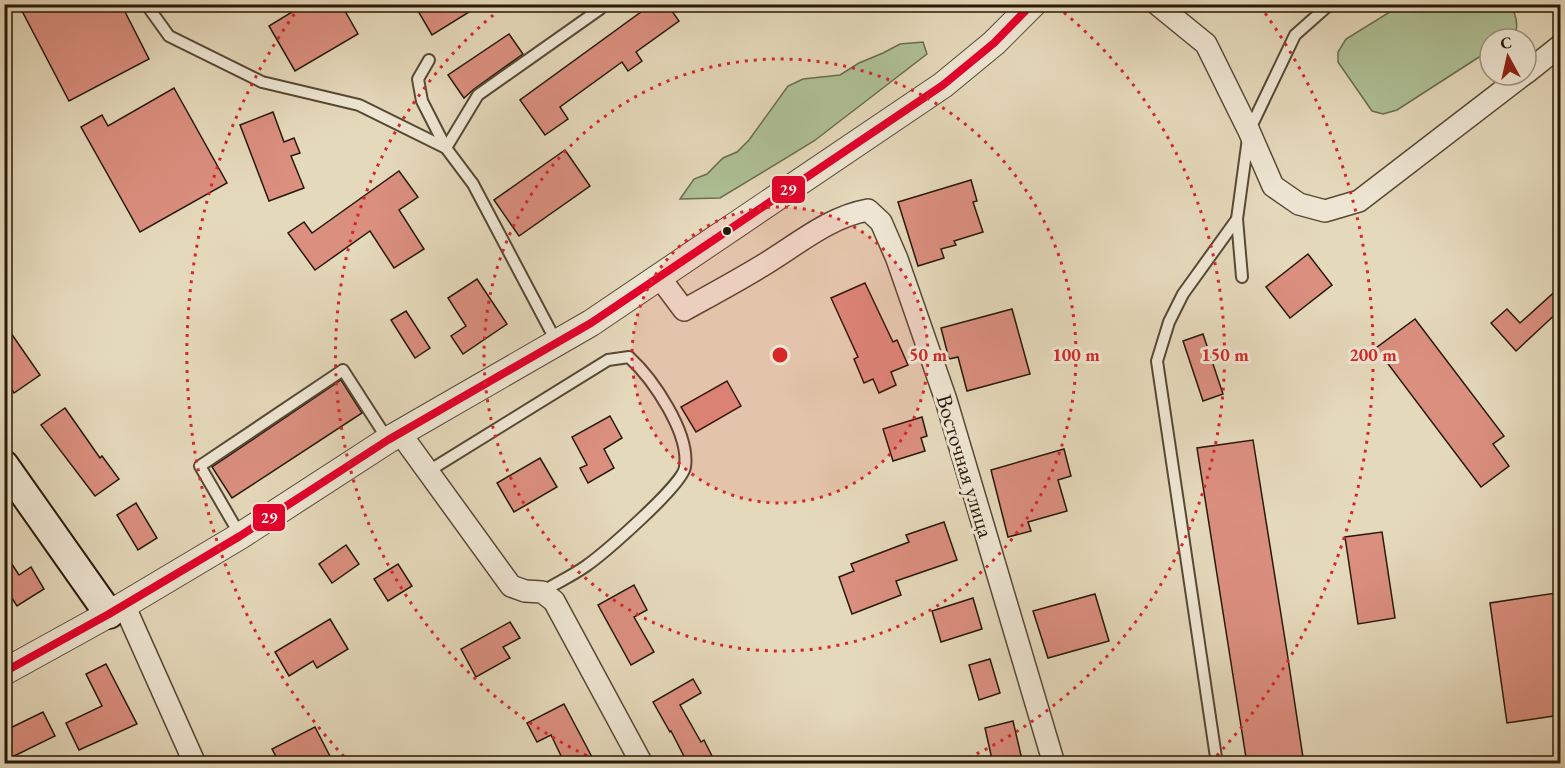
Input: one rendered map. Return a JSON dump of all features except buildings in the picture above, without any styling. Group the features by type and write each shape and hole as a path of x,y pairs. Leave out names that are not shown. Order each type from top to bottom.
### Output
{"main road":[{"path":"4,465 117,610"}],"street":[{"path":"4,672 117,610 240,536 394,436 557,344 660,278 943,85 994,43 1033,4"},
{"path":"1157,4 1206,44 1249,130 1273,186 1299,204 1325,211 1359,201 1507,87"},
{"path":"1538,63 1560,46"},
{"name":"Восточная улица","path":"660,278 684,310 765,264 830,223 855,212 868,210 880,222 897,259 946,400 1054,764"},
{"path":"394,436 427,472 511,586 525,591 542,591 554,601 642,764"},
{"path":"117,610 195,764"}],"lane":[{"path":"146,4 169,36 262,82 358,105 446,148"},
{"path":"446,148 478,95 600,9 602,4"},
{"path":"1242,277 1237,219 1249,130 1295,35 1330,4"},
{"path":"429,60 418,79 422,100 446,148 473,184 557,344"},
{"path":"1217,764 1157,362 1169,322 1184,294 1237,219"},
{"path":"427,472 608,360 629,357 641,368 677,423 685,442 686,469 675,484 632,527 585,566 542,591"},
{"path":"240,536 200,466 343,370 394,436"}],"green space":[{"path":"1401,5 1510,5 1517,24 1516,27 1478,27 1478,58 1397,110 1383,114 1372,111 1338,62 1338,52 1346,39"},
{"path":"923,42 927,54 814,141 720,198 680,199 694,179 707,174 723,158 737,152 749,140 788,86 803,79 840,75 859,63 900,44"}],"transit line":[{"name":"29","path":"4,672 109,614 240,536 388,440 591,323 943,85 994,43 1032,4"}]}
